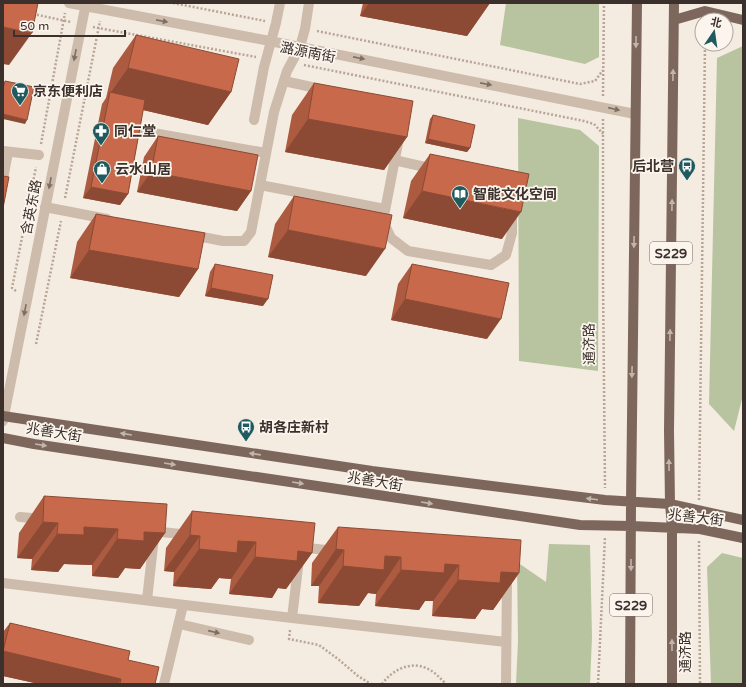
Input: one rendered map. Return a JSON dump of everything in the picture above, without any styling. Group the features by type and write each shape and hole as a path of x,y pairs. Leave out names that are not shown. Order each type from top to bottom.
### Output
{"main road":[{"name":"S229","path":"630,684 637,3"},
{"name":"通济路","path":"672,684 672,527 670,504 669,431 674,3"},
{"path":"674,20 705,12 743,20"},
{"name":"兆善大街","path":"3,418 372,471 605,500 670,504 743,520"},
{"name":"兆善大街","path":"3,438 580,525 700,529 743,538"}],"street":[{"name":"潞源南街","path":"69,3 270,41 635,114"},
{"path":"254,120 266,58 280,3"},
{"path":"185,234 223,241 244,241 251,232 274,112 291,63 300,47 305,29 309,3"},
{"name":"含英东路","path":"3,418 85,5"},
{"path":"284,81 337,92"},
{"path":"401,129 383,221 391,238 408,252 491,266 506,255 512,233 512,202"},
{"path":"142,132 266,153"},
{"path":"3,180 5,152 38,155"},
{"path":"394,160 441,170"},
{"path":"260,185 385,209"},
{"path":"45,207 116,220"},
{"path":"20,517 52,520"},
{"path":"139,530 201,536"},
{"path":"148,600 154,531"},
{"path":"285,546 348,552"},
{"path":"292,618 301,548"},
{"path":"506,684 507,569"},
{"path":"3,583 506,642"},
{"path":"164,684 183,605"},
{"path":"179,624 249,640"}],"path":[{"name":"潞源南街","path":"173,3 276,23"},
{"name":"通济路","path":"604,3 602,280 605,500"},
{"path":"36,344 102,9"},
{"name":"潞源南街","path":"26,12 99,29 266,58"},
{"name":"潞源南街","path":"305,29 580,84 595,81 604,70"},
{"path":"698,509 705,52"},
{"name":"潞源南街","path":"291,63 594,124 604,134"},
{"path":"598,684 601,589 605,526"},
{"name":"通济路","path":"700,529 700,684"},
{"path":"292,618 289,639 319,645 358,676 371,684"},
{"path":"382,684 391,674 400,668 416,664 437,674 446,684"}],"green space":[{"path":"506,3 599,3 599,57 585,64 500,45"},
{"path":"743,46 743,395 734,431 709,404 717,58 730,52 734,52 734,50"},
{"path":"518,118 580,130 599,146 598,371 519,361"},
{"path":"549,544 590,545 592,637 590,684 516,684 518,641 517,562 546,582"},
{"path":"722,553 743,558 743,684 711,684 707,567"}],"building":[{"path":"3,3 38,3 32,33 3,27"},
{"path":"136,35 239,59 231,92 128,68"},
{"path":"5,81 34,87 27,120 3,114 3,89"},
{"path":"314,83 413,101 407,137 308,119"},
{"path":"110,92 145,100 128,194 91,187"},
{"path":"433,115 475,125 470,148 428,139"},
{"path":"158,136 258,155 251,191 151,172"},
{"path":"430,154 529,174 521,212 422,191"},
{"path":"3,176 9,177 3,208"},
{"path":"294,196 392,215 385,249 288,230"},
{"path":"96,214 205,233 198,269 89,250"},
{"path":"215,264 273,275 268,299 211,288"},
{"path":"412,264 509,283 501,319 405,299"},
{"path":"44,496 167,504 165,533 144,532 144,541 117,539 118,529 84,527 84,535 57,534 58,523 43,522"},
{"path":"192,511 315,523 312,553 298,551 297,561 255,557 256,542 238,541 237,553 199,549 200,536 190,535"},
{"path":"338,527 521,540 519,573 501,572 500,583 458,580 459,565 445,564 444,573 401,570 401,557 385,556 384,570 343,566 344,550 336,549"},
{"path":"10,623 130,651 128,660 159,667 155,684 120,684 121,679 3,651"}],"place":[{"name":"京东便利店","path":"20,106"},
{"name":"同仁堂","path":"101,146"},
{"name":"后北营","path":"687,181"},
{"name":"云水山居","path":"102,184"},
{"name":"智能文化空间","path":"460,209"},
{"name":"胡各庄新村","path":"246,442"}]}
